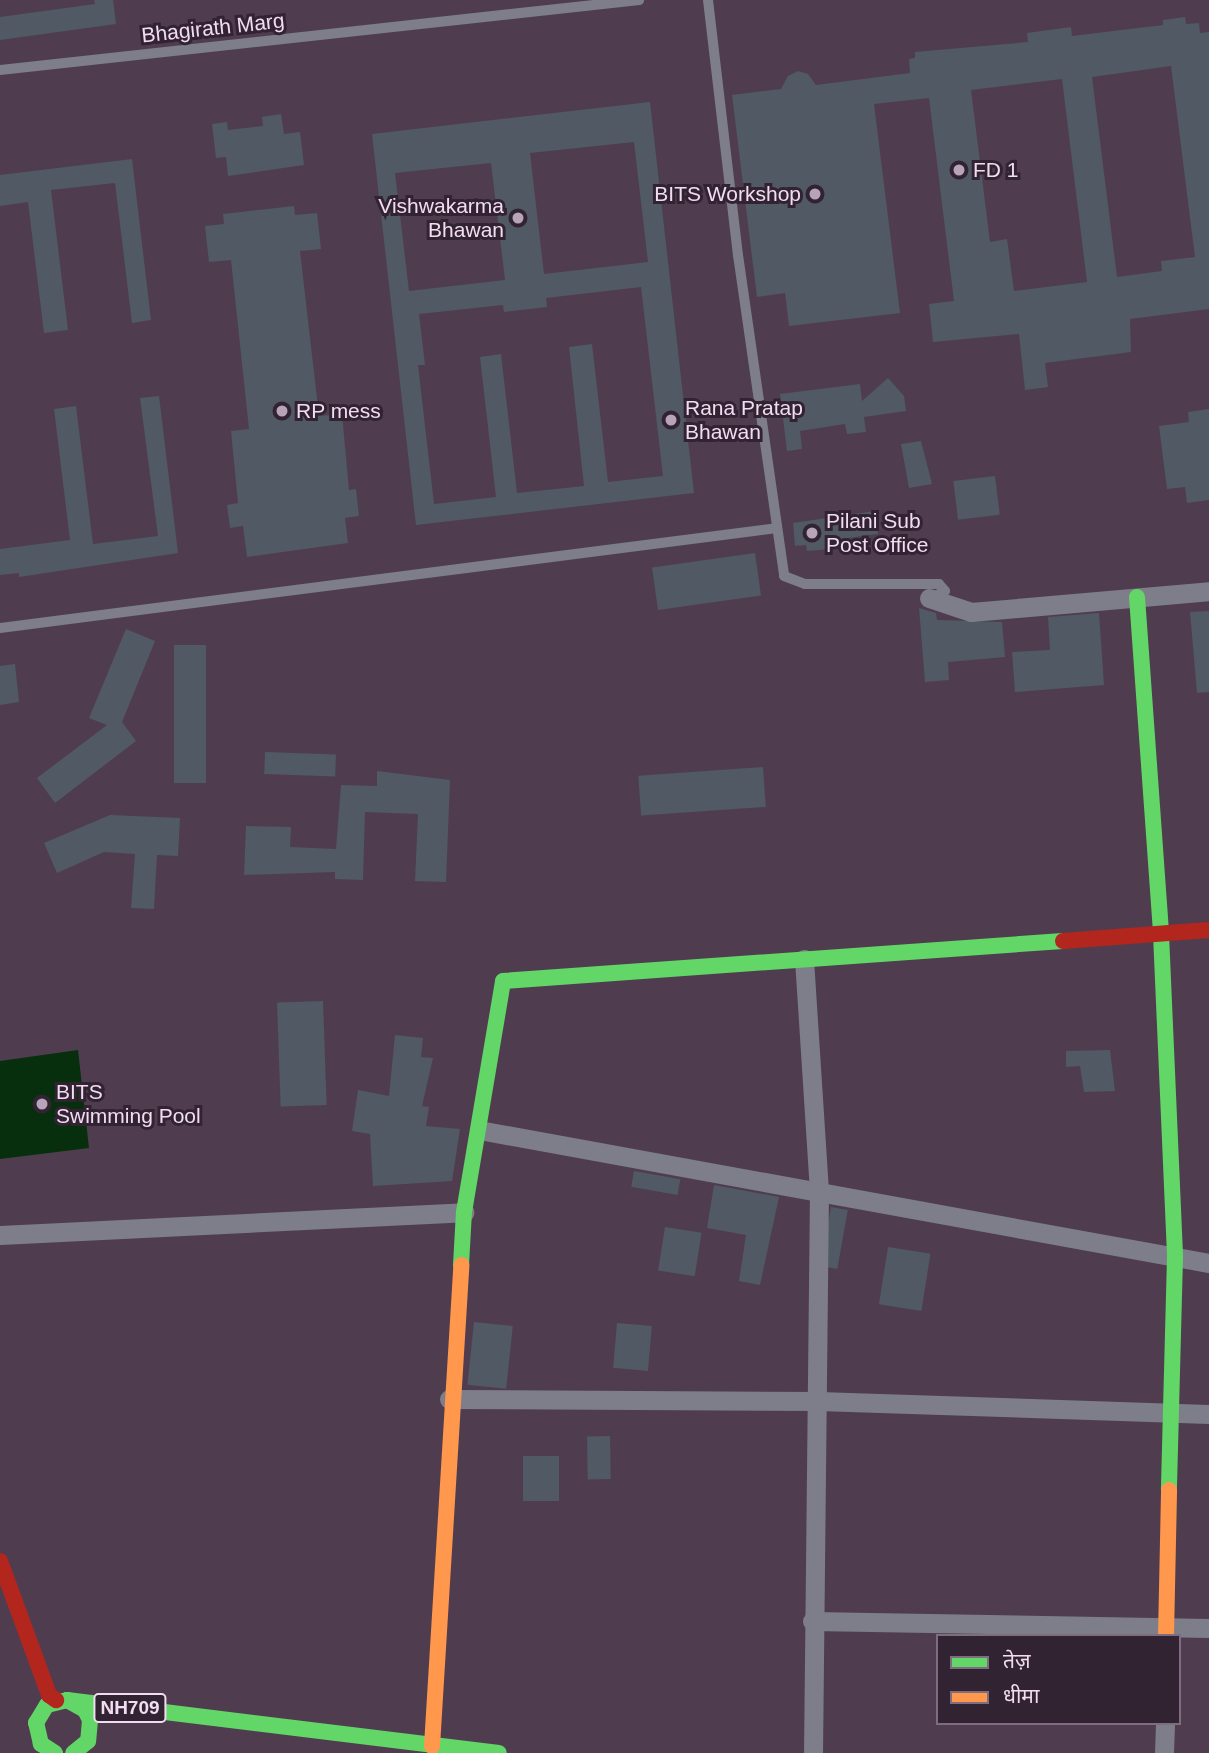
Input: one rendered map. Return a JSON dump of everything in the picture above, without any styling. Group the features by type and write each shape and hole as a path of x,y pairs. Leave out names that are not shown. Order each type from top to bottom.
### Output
{"street":[{"path":"929,598 971,612 1209,591"},
{"path":"1137,597 1161,934 1175,1258 1168,1413 1166,1632"},
{"path":"432,1746 449,1399 464,1212 479,1130 498,991 503,981 1209,930"},
{"path":"804,959 819,1191 818,1401 812,1622 813,1753"},
{"path":"479,1130 1209,1264"},
{"path":"0,1235 464,1212"},
{"path":"449,1399 818,1401 1209,1414"},
{"path":"0,1561 48,1695 62,1700"},
{"path":"812,1622 1166,1632 1209,1628"},
{"path":"36,1723 40,1713 62,1700"},
{"name":"NH709","path":"62,1700 499,1753"},
{"name":"NH709","path":"62,1700 85,1710 91,1730 80,1749"},
{"path":"33,1703 41,1744 51,1752"},
{"name":"NH709","path":"80,1749 111,1726 192,1717"},
{"path":"1164,1753 1165,1725"}],"lane":[{"name":"Bhagirath Marg","path":"0,70 639,0"},
{"path":"708,0 784,576 791,583 943,586 945,591 929,598"},
{"path":"0,628 777,528"}],"shaded area":[{"name":"BITS Swimming Pool","path":"78,1050 89,1148 0,1159 0,1061"}],"building":[{"path":"94,0 113,0 116,24 0,40 0,17 95,4"},
{"path":"1185,17 1186,24 1199,23 1200,33 1209,32 1209,309 1130,319 1131,352 1045,363 1048,387 1025,390 1019,334 933,342 929,304 954,301 929,98 874,104 900,313 789,326 785,293 757,297 732,95 781,89 788,76 798,71 808,74 816,85 910,73 909,59 915,58 915,52 1028,42 1027,33 1071,27 1072,36 1163,25 1163,20","holes":["1171,66 1195,257 1161,261 1162,271 1117,277 1092,77","1062,79 1087,282 1014,291 1007,239 990,242 971,90"]},
{"path":"650,102 694,493 416,525 372,134","holes":["634,142 648,262 544,274 530,153","491,163 505,280 409,291 395,173","641,287 663,476 608,482 592,344 569,347 584,486 517,493 501,354 480,357 496,497 434,504 418,365 425,365 419,314 503,305 504,312 547,307 546,298"]},
{"path":"281,114 284,134 300,132 304,165 228,176 226,157 216,158 212,124 227,122 228,130 263,126 262,117"},
{"path":"132,159 151,320 132,323 115,183 51,190 68,330 44,333 28,202 0,206 0,175"},
{"path":"294,206 295,215 317,213 321,249 300,251 319,416 342,414 349,490 356,489 359,516 345,518 348,543 247,557 243,526 230,528 227,505 238,503 231,431 249,429 231,260 209,262 205,226 224,224 223,214"},
{"path":"888,378 904,396 906,411 864,417 866,432 847,434 845,424 800,431 802,449 787,451 780,394 860,384 862,401"},
{"path":"159,396 178,553 19,577 19,573 0,575 0,549 70,540 54,409 76,406 93,544 158,536 140,398"},
{"path":"1209,409 1209,500 1187,503 1185,487 1167,489 1159,426 1189,422 1188,412"},
{"path":"921,441 932,484 909,488 901,444"},
{"path":"995,476 1000,515 958,520 953,481"},
{"path":"875,511 878,534 832,540 831,549 807,551 806,545 795,546 793,523"},
{"path":"755,553 761,596 658,610 652,567"},
{"path":"919,608 936,613 937,620 1002,622 1005,657 948,662 949,680 925,682"},
{"path":"1209,611 1209,692 1197,693 1190,612"},
{"path":"1099,613 1104,685 1015,692 1012,652 1050,650 1048,617"},
{"path":"126,629 155,641 122,722 136,741 55,803 37,778 107,725 89,718"},
{"path":"174,645 206,645 206,783 174,783"},
{"path":"15,664 19,702 0,705 0,666"},
{"path":"265,752 336,754 335,776 264,774"},
{"path":"763,767 766,807 641,816 638,776"},
{"path":"377,771 450,780 446,882 415,881 418,814 365,812 363,880 335,879 335,872 244,875 246,826 291,827 290,847 336,849 341,785 377,786"},
{"path":"110,815 180,818 178,856 157,855 154,909 131,908 135,854 104,852 57,873 44,843"},
{"path":"323,1001 327,1105 281,1107 277,1003"},
{"path":"395,1035 423,1038 421,1057 433,1058 422,1106 429,1107 426,1126 460,1129 452,1181 373,1186 370,1134 352,1131 358,1090 389,1096"},
{"path":"1110,1050 1115,1091 1084,1092 1080,1066 1066,1067 1066,1051"},
{"path":"634,1171 680,1179 678,1195 631,1187"},
{"path":"714,1185 779,1197 760,1285 739,1281 746,1235 707,1228"},
{"path":"831,1207 848,1210 837,1269 821,1266"},
{"path":"665,1227 702,1233 695,1276 658,1270"},
{"path":"888,1247 930,1254 921,1311 879,1304"},
{"path":"474,1322 513,1326 506,1389 467,1385"},
{"path":"617,1323 652,1326 648,1371 613,1368"},
{"path":"587,1436 610,1436 611,1479 588,1479"},
{"path":"523,1456 559,1456 559,1501 523,1501"}],"traffic: fast":[{"path":"1137,597 1161,934 1175,1257 1169,1490"},
{"path":"461,1265 464,1212 503,981 1063,941"},
{"path":"67,1700 499,1753"},
{"path":"55,1753 41,1744 36,1723 47,1705 67,1700 85,1710 90,1720 88,1741 73,1753"}],"traffic: slow":[{"path":"432,1746 461,1265"},
{"path":"1166,1634 1169,1490"}],"traffic: jam":[{"path":"1063,941 1209,930"},
{"path":"0,1561 49,1695 56,1700"}],"place":[{"name":"FD 1","path":"959,170"},
{"name":"BITS Workshop","path":"815,194"},
{"name":"Vishwakarma Bhawan","path":"518,218"},
{"name":"RP mess","path":"282,411"},
{"name":"Rana Pratap Bhawan","path":"671,420"},
{"name":"Pilani Sub Post Office","path":"812,533"},
{"name":"BITS Swimming Pool","path":"42,1104"}]}
